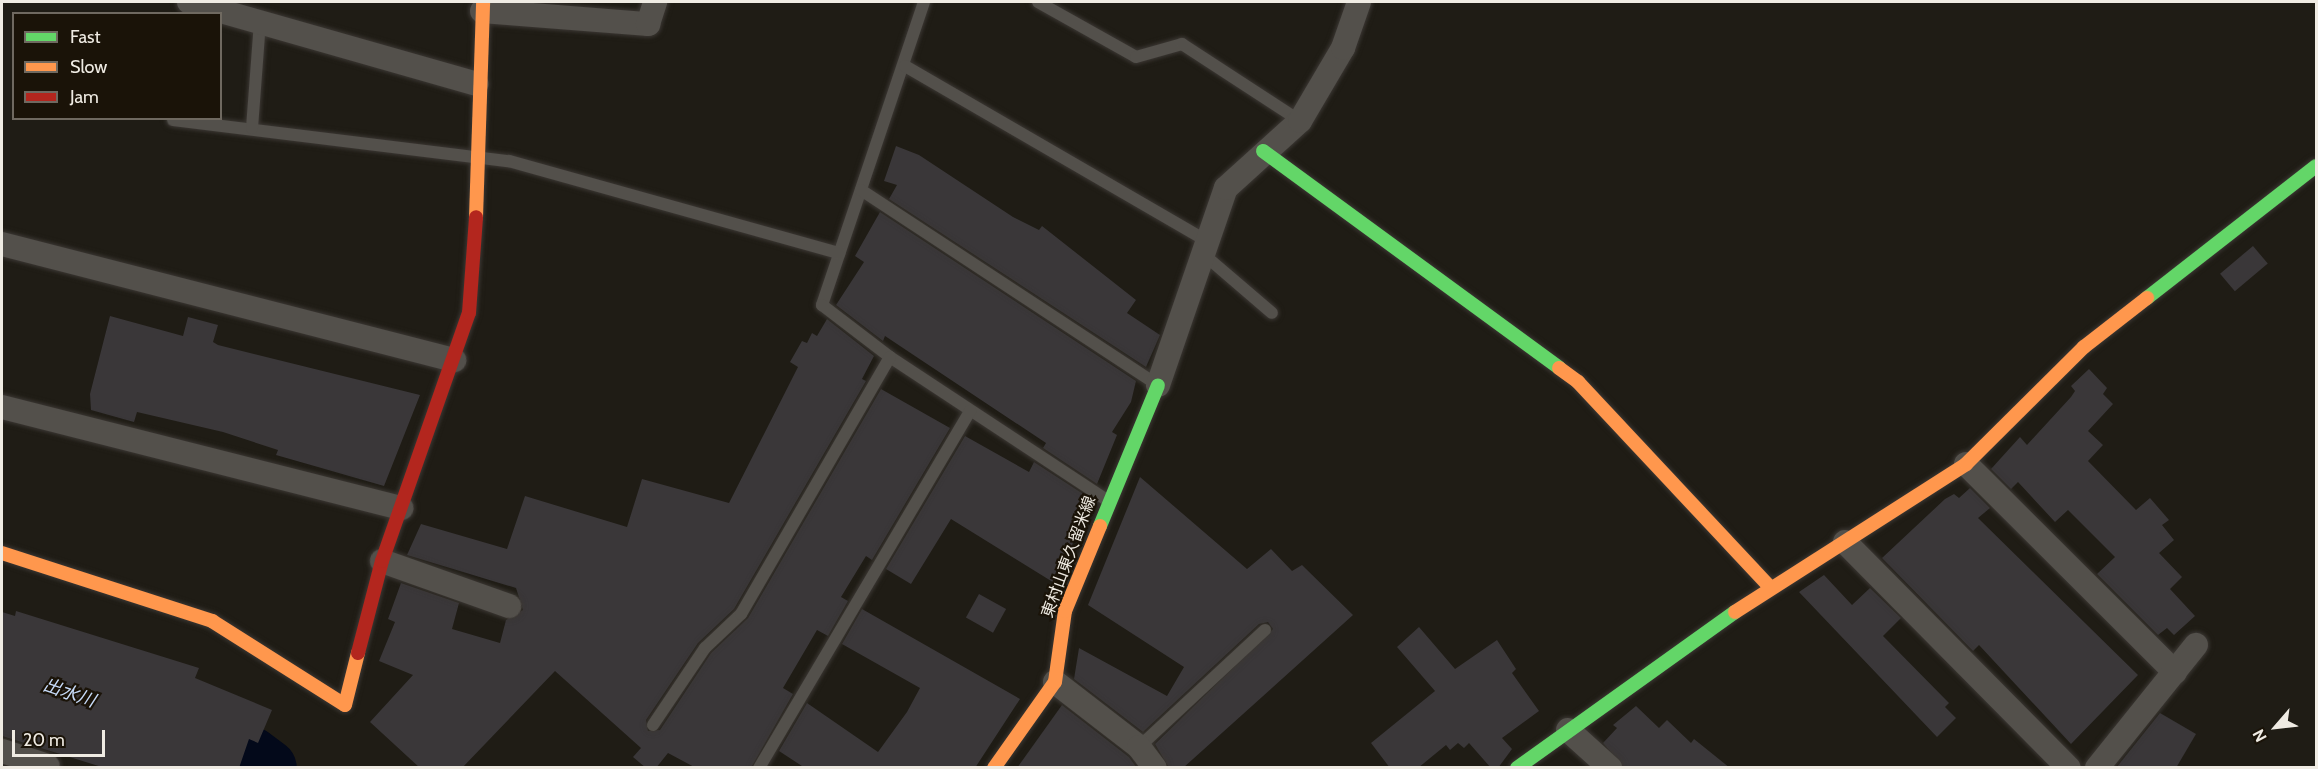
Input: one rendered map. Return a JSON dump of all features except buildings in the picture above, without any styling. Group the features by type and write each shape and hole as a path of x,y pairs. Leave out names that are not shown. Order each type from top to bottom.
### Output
{"street":[{"path":"189,2 252,13 477,84"},
{"path":"2,553 212,621 345,705 382,561 469,313 481,158 477,84 483,6 648,24 655,2"},
{"path":"1158,385 1203,246 1226,188 1263,151 1300,121 1343,48 1359,2"},
{"path":"1263,151 1578,382 1770,587"},
{"path":"1517,768 1770,587 1966,464 2084,347 2316,166"},
{"path":"2,244 454,360"},
{"name":"東村山東久留米線","path":"994,768 1055,682 1065,611 1107,500 1158,385"},
{"path":"2,407 401,508"},
{"path":"1966,464 2175,672"},
{"path":"1845,542 2069,768"},
{"path":"382,561 509,606"},
{"path":"2097,768 2196,645"},
{"path":"1055,682 1139,747 1155,768"},
{"path":"1568,730 1610,768"},
{"path":"2,751 48,766"}],"lane":[{"path":"924,2 905,66 822,305 890,357 1107,500"},
{"path":"1038,2 1136,57 1182,44 1300,121"},
{"path":"252,13 252,128"},
{"path":"905,66 1203,246 1272,313"},
{"path":"173,120 252,128 521,164 839,254"},
{"path":"861,190 1158,385"},
{"path":"653,725 705,648 741,614 890,357"},
{"path":"759,768 970,411"},
{"path":"1139,747 1265,630"}],"waterway":[{"name":"出水川","path":"173,728 252,755 269,768"}],"traffic: fast":[{"path":"1263,151 1559,368"},
{"path":"2147,298 2316,166"},
{"path":"1100,526 1158,385"},
{"path":"1517,768 1735,612"}],"traffic: slow":[{"path":"476,217 483,2"},
{"path":"1735,612 1966,464 2084,347 2147,298"},
{"path":"1559,368 1578,382 1770,587"},
{"path":"994,768 1055,682 1065,611 1100,526"},
{"path":"2,553 212,621 345,705 358,653"}],"traffic: jam":[{"path":"358,653 382,561 469,313 476,217"}]}
